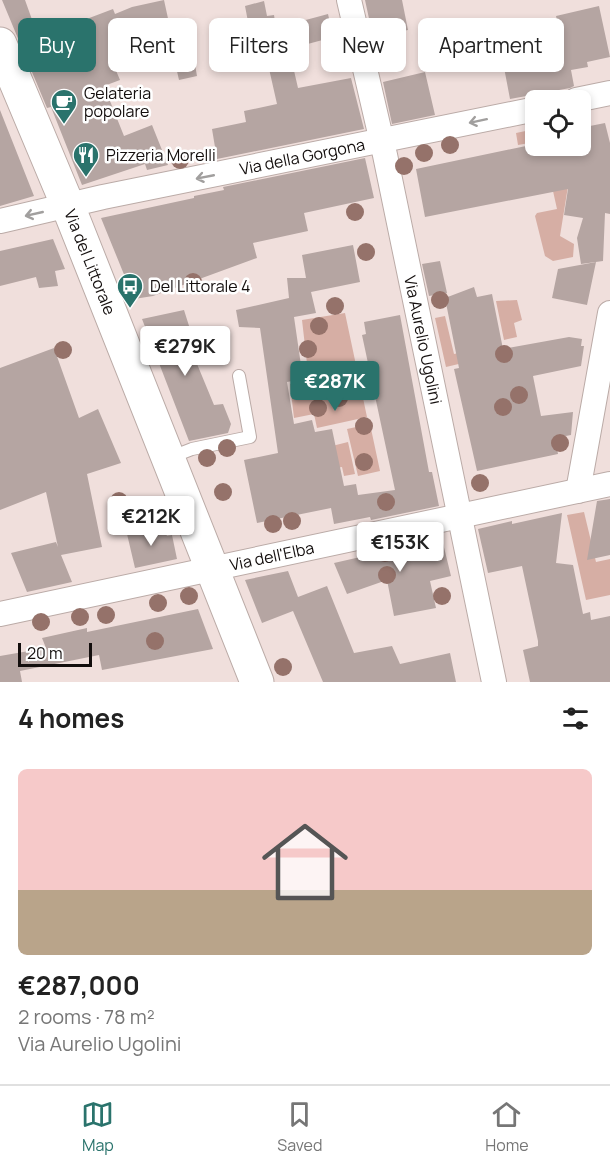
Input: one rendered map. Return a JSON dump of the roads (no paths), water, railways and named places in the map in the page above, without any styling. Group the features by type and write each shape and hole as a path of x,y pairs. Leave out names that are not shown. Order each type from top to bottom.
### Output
{"main road":[{"name":"Via del Littorale","path":"0,44 68,206 257,682"}],"street":[{"name":"Via Aurelio Ugolini","path":"349,0 494,682"},
{"path":"591,97 610,93"},
{"name":"Via della Gorgona","path":"0,221 525,111"},
{"path":"578,491 610,313"},
{"name":"Via dell'Elba","path":"0,614 460,516 540,495 578,491 610,484"}],"lane":[{"path":"168,458 192,449 250,437 239,376"}],"place":[{"name":"Gelateria popolare","path":"64,125"},
{"name":"Pizzeria Morelli","path":"86,178"},
{"name":"Del Littorale 4","path":"130,309"}]}
